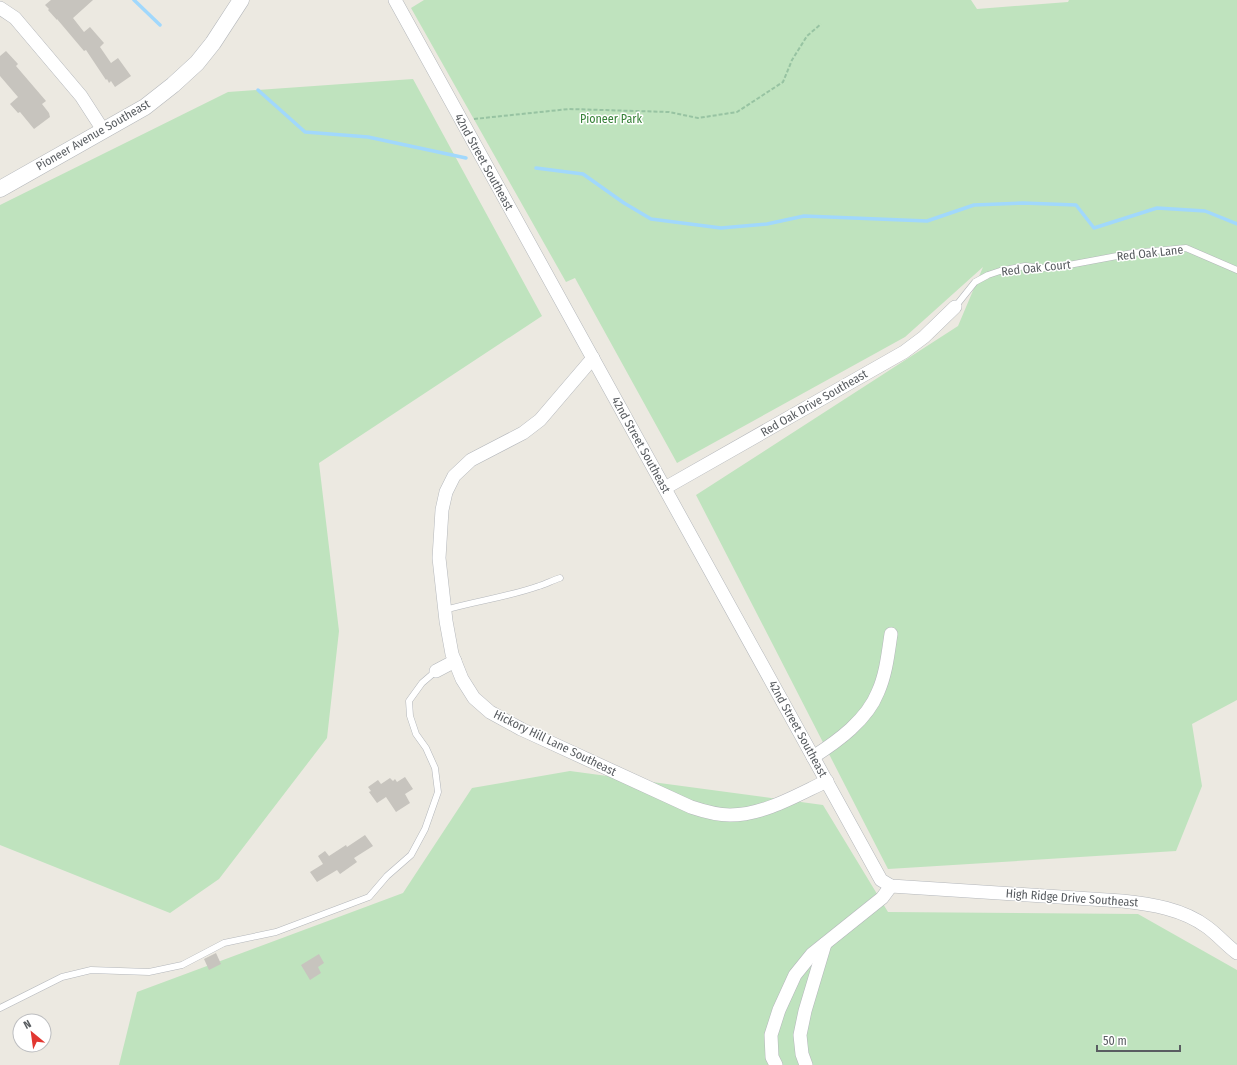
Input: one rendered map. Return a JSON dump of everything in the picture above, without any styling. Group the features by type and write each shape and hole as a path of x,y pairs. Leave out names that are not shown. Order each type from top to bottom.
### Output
{"street":[{"name":"Pioneer Avenue Southeast","path":"0,189 145,107 173,85 197,63 213,43 241,0"},
{"name":"42nd Street Southeast","path":"395,0 881,880 891,886"},
{"path":"0,8 15,18 81,96 103,130"},
{"name":"Red Oak Drive Southeast","path":"665,488 904,352 924,337 955,307"},
{"name":"Hickory Hill Lane Southeast","path":"592,358 540,420 523,433 471,460 454,476 446,492 442,510 439,558 452,654 462,680 474,698 490,712 521,729 691,807 710,813 730,815 756,811 781,802 827,781"},
{"path":"813,757 839,739 856,724 867,711 878,693 885,672 891,634"},
{"path":"436,671 455,661"},
{"path":"776,1065 772,1057 771,1035 779,1010 795,975 812,954 882,898 891,886"},
{"name":"High Ridge Drive Southeast","path":"891,886 1122,901 1144,904 1179,912 1193,918 1207,927 1237,953"},
{"path":"806,1065 802,1054 800,1036 805,1011 825,944"}],"lane":[{"name":"Red Oak Lane","path":"1106,258 1133,253 1186,248 1237,270"},
{"name":"Red Oak Court","path":"955,307 974,282 1000,271 1025,266 1043,268 1058,267 1106,258"},
{"path":"445,610 540,586 560,578"},
{"path":"0,1008 62,977 91,970 150,972 182,965 224,943 276,932 369,897 388,876 411,855 425,829 438,792 435,768 426,748 416,734 410,716 410,700 422,683 436,671"}],"path":[{"path":"461,120 569,110 669,112 698,118 737,112 783,82 792,60 807,36 821,24"}],"green space":[{"name":"Pioneer Park","path":"424,0 971,0 977,9 1068,2 1069,0 1237,0 1237,700 1192,724 1202,786 1176,851 888,869 696,495 958,326 983,267 905,337 677,463 575,278 566,282 411,8"},
{"path":"413,79 542,316 319,463 339,631 327,738 219,879 170,913 0,845 0,205 228,92"},
{"path":"570,771 823,805 888,912 1138,914 1237,970 1237,1065 119,1065 137,992 403,893 472,788"}],"building":[{"path":"51,0 93,0 73,18 84,32 90,27 104,43 100,47 111,63 118,58 131,76 115,87 111,81 109,83 86,50 84,51 48,10 49,9 45,5"},
{"path":"6,51 18,64 16,66 46,101 42,104 49,113 50,117 34,129 20,112 18,113 10,104 18,97 0,76 0,56"},
{"path":"405,777 413,789 405,794 410,803 396,812 386,797 377,803 369,792 371,791 368,787 378,780 381,784 390,778 393,781 395,779 397,782"},
{"path":"365,835 373,846 354,858 357,862 340,874 337,870 317,882 310,872 323,864 318,856 325,851 329,856 346,845 347,847"},
{"path":"216,953 221,964 209,970 204,959"},
{"path":"319,954 324,963 318,967 321,973 310,980 301,965"}],"waterway":[{"path":"134,0 160,25"},
{"path":"258,90 305,132 368,137 466,158"},
{"path":"536,168 583,174 624,203 651,219 721,228 767,224 804,216 927,221 974,205 1023,203 1076,205 1094,228 1157,208 1205,211 1237,224"}]}
